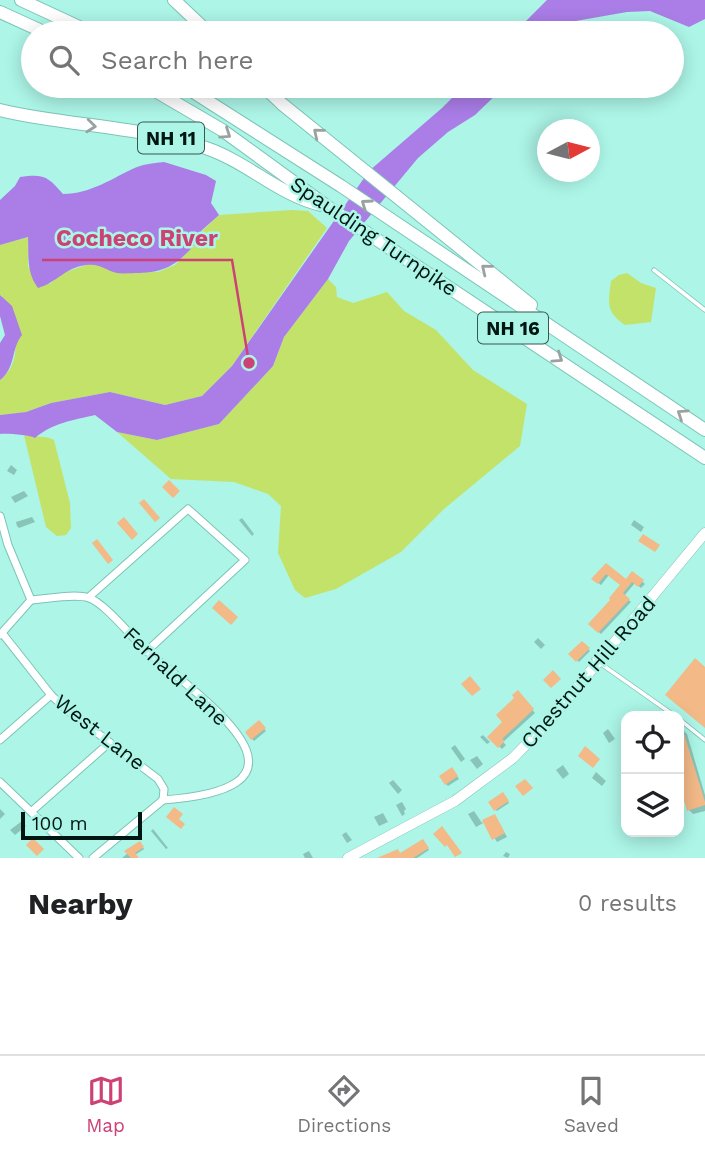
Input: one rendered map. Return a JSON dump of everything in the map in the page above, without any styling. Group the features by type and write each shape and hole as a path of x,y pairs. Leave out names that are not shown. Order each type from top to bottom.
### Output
{"highway":[{"path":"0,4 4,0"},
{"path":"21,0 66,21"},
{"path":"174,0 196,21"},
{"path":"0,12 21,22"},
{"name":"Spaulding Turnpike","path":"167,98 222,130 328,207 705,458"},
{"name":"Spaulding Turnpike","path":"203,98 341,186 705,429"},
{"path":"276,98 596,358"},
{"name":"NH 11","path":"0,110 50,121 125,129 176,139 225,155 302,200 328,207"},
{"path":"0,118 50,121"}],"street":[{"path":"1,634 31,600 89,597 188,509 245,560 147,651"},
{"path":"0,516 8,545 31,600"},
{"name":"Chestnut Hill Road","path":"348,858 438,811 499,769 550,720 705,533"},
{"name":"Fernald Lane","path":"89,597 147,651 205,698 243,743 250,759 250,768 241,780 212,792 163,800"},
{"name":"West Lane","path":"1,634 51,695 158,779 164,789 163,800"},
{"path":"0,740 51,695"},
{"path":"32,811 109,743"},
{"path":"0,782 79,858"},
{"path":"93,858 163,800"}],"lane":[{"path":"654,270 704,307"},
{"path":"597,661 667,711"},
{"path":"684,724 705,740"}],"green space":[{"path":"308,211 327,228 232,366 202,396 165,405 110,392 51,403 26,412 0,415 0,380 13,361 15,340 0,295 0,245 29,237 28,267 50,284 60,274 89,264 101,264 117,273 158,272 175,265 202,237 201,232 219,215"},
{"path":"627,273 641,283 656,288 651,322 625,325 611,311 611,281"},
{"path":"328,279 336,287 337,297 353,303 387,292 404,311 436,330 473,370 527,404 520,446 444,509 401,552 336,589 305,598 295,590 278,553 281,506 268,494 234,482 171,479 117,432 157,440 219,424 273,366 284,337"},
{"path":"24,435 54,440 70,503 71,528 66,535 57,536 46,527"}],"shaded area":[{"path":"547,0 705,0 705,19 689,27 684,25 684,21 674,21 650,11 576,21 526,21"},
{"path":"452,98 493,98 475,115 448,132 418,158 349,241 328,279 284,337 273,366 219,424 157,440 117,432 95,415 56,425 35,438 0,434 0,415 26,412 51,403 110,392 165,405 202,396 232,366 369,171"},
{"path":"164,162 206,175 216,181 211,203 219,215 201,231 202,237 188,252 168,267 150,272 122,273 86,265 72,269 38,288 30,270 28,237 0,245 0,200 15,186 20,177 44,178 63,194 73,193 92,188 137,167"},
{"path":"0,295 12,306 22,335 9,370 0,380 0,343 5,335 0,316"}],"building":[{"path":"169,480 180,491 173,498 162,487"},
{"path":"144,499 160,518 155,522 139,503"},
{"path":"124,517 138,534 132,540 117,523"},
{"path":"643,534 660,545 655,552 638,541"},
{"path":"97,539 113,560 108,564 92,543"},
{"path":"606,563 626,579 632,571 644,580 638,587 632,582 623,593 630,599 598,633 588,624 620,585 606,574 598,584 591,579"},
{"path":"219,600 238,617 231,625 212,608"},
{"path":"582,641 590,648 576,662 568,654"},
{"path":"695,658 705,667 705,728 665,695"},
{"path":"553,670 561,679 551,688 543,680"},
{"path":"470,676 481,689 472,696 461,684"},
{"path":"518,690 534,709 502,739 505,741 498,748 487,737 502,722 496,715 514,698 512,695"},
{"path":"259,720 266,728 251,740 245,732"},
{"path":"684,734 705,802 705,805 687,811 684,800"},
{"path":"585,746 600,759 593,768 578,756"},
{"path":"452,767 458,776 445,785 439,776"},
{"path":"525,779 533,788 523,796 515,786"},
{"path":"503,792 509,801 494,811 488,802"},
{"path":"174,807 183,814 179,819 185,824 181,829 166,817"},
{"path":"495,814 505,833 492,840 482,820"},
{"path":"442,826 462,853 455,857 447,845 445,847 433,834"},
{"path":"33,838 44,849 37,856 26,845"},
{"path":"423,839 429,848 413,858 377,858 398,849 400,853"},
{"path":"140,841 144,847 135,853 139,858 131,858 124,851"}],"place":[{"name":"Cocheco River","path":"249,363"}]}
